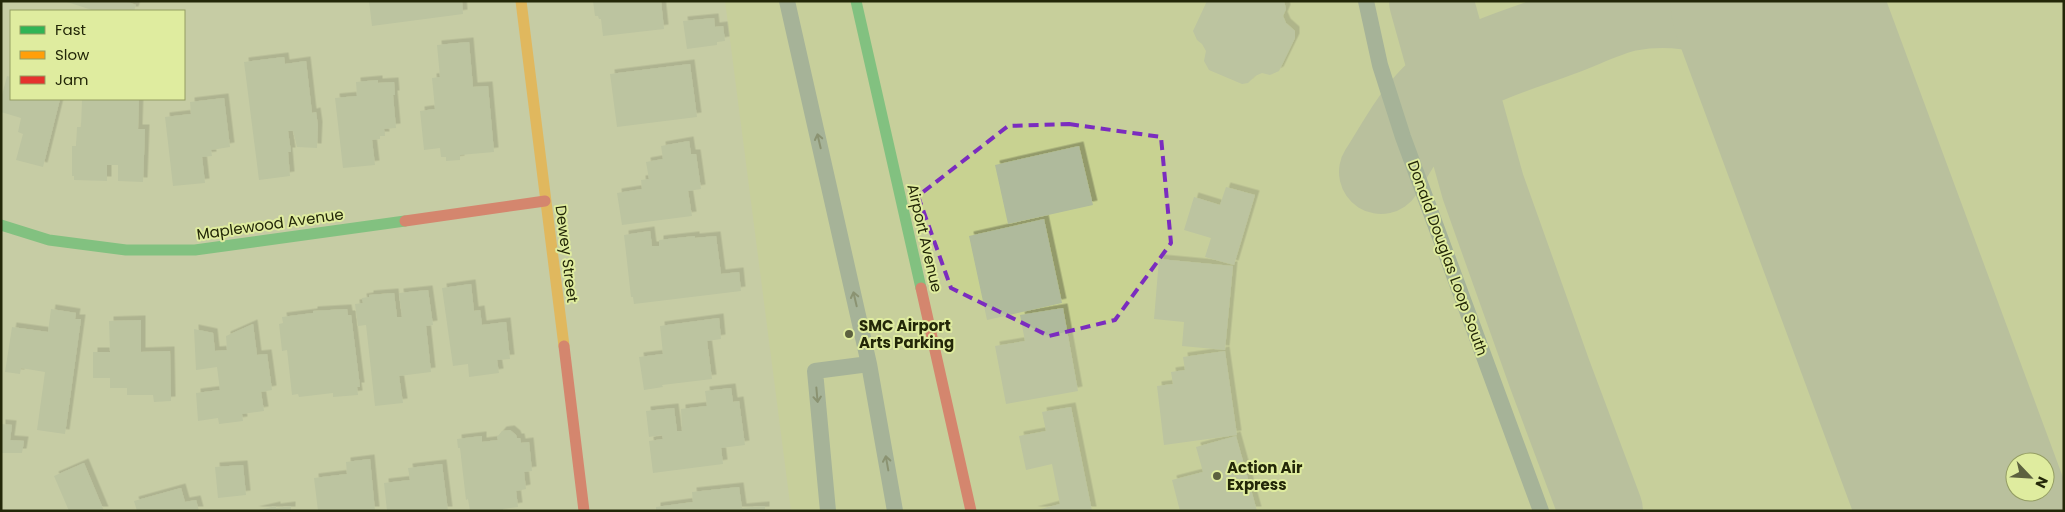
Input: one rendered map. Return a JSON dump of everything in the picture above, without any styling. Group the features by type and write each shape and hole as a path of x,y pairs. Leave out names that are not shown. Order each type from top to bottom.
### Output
{"street":[{"name":"Dewey Street","path":"521,1 584,511"},
{"name":"Airport Avenue","path":"856,1 970,511"},
{"name":"Maplewood Avenue","path":"1,225 49,240 126,250 195,250 545,201"}],"lane":[{"path":"787,1 869,364 895,511"},
{"name":"Donald Douglas Loop South","path":"1366,1 1380,65 1403,138 1541,511"},
{"path":"828,511 815,371 869,364"}],"highlighted area":[{"path":"1069,124 1161,137 1171,243 1115,320 1049,336 951,288 918,196 1008,126"}],"shaded area":[{"path":"725,1 2064,1 2064,511 791,511"}],"building":[{"path":"64,1 125,1 136,5 134,10 92,10"},
{"path":"369,1 462,1 463,14 372,26"},
{"path":"593,1 661,1 664,29 603,36 601,19 595,16"},
{"path":"1207,1 1284,1 1286,9 1283,16 1286,23 1295,31 1295,38 1279,71 1270,75 1262,73 1255,76 1248,83 1242,84 1209,70 1204,61 1206,51 1197,40 1193,31"},
{"path":"714,18 715,27 723,26 725,41 717,42 717,45 687,49 683,21"},
{"path":"469,42 473,87 488,86 494,152 460,155 460,160 446,161 446,157 441,157 440,148 424,150 420,111 435,109 432,78 440,77 437,45"},
{"path":"284,57 285,64 306,61 312,113 316,112 318,126 317,148 297,147 293,131 288,131 291,152 288,152 290,176 259,180 244,62"},
{"path":"690,64 697,117 617,127 610,74"},
{"path":"7,76 10,77 10,100 60,100 43,167 16,160 23,134 18,132 21,118 1,112 1,99"},
{"path":"378,80 378,83 394,82 395,95 393,95 396,128 384,129 385,136 372,140 375,165 343,168 335,98 357,96 356,82"},
{"path":"224,98 230,147 211,150 212,156 202,157 205,183 173,186 165,117 191,114 190,102"},
{"path":"82,100 139,100 138,129 145,129 143,182 118,181 118,165 107,165 107,181 74,180 74,176 72,176 72,146 76,146 77,127 81,127"},
{"path":"689,141 691,154 696,154 701,189 688,191 692,216 622,225 617,193 642,189 641,180 649,179 646,162 663,159 661,146"},
{"path":"1079,146 1093,205 1008,224 995,165"},
{"path":"1226,187 1255,195 1234,265 1205,257 1211,238 1184,230 1194,197 1220,205"},
{"path":"1044,219 1062,303 987,320 969,236"},
{"path":"650,231 652,246 659,246 659,240 716,236 721,274 739,272 741,291 634,304 633,297 631,297 624,235"},
{"path":"1159,259 1233,266 1225,350 1182,346 1184,322 1154,319"},
{"path":"471,284 474,311 480,310 482,325 506,322 510,359 497,360 499,373 469,377 468,364 453,366 442,288"},
{"path":"428,290 433,325 426,326 431,372 399,376 403,403 375,406 366,325 358,326 355,304 363,303 362,298 369,297 369,295 394,293 397,317 402,317 399,293"},
{"path":"1063,308 1078,391 1006,404 995,346 1025,341 1020,315"},
{"path":"51,309 76,313 75,319 81,319 65,434 37,430 45,372 21,368 20,374 5,372 12,327 48,332"},
{"path":"347,309 348,315 351,315 360,387 357,387 358,395 333,397 333,393 299,397 298,394 292,395 287,350 282,351 279,324 283,323 282,317 313,313 313,311"},
{"path":"719,318 721,339 707,341 712,379 662,385 663,387 644,390 639,357 663,354 660,326"},
{"path":"141,320 141,352 170,351 171,401 154,402 153,395 127,395 127,388 110,388 110,378 93,378 93,352 110,352 109,321"},
{"path":"253,324 257,355 267,354 272,390 261,392 264,411 242,414 243,421 219,424 218,418 198,421 196,393 220,390 217,367 196,370 194,329 213,333 215,351 227,350 226,336"},
{"path":"1225,351 1237,435 1164,445 1157,386 1173,384 1171,372 1185,370 1183,357"},
{"path":"731,388 733,402 739,401 745,445 721,448 723,464 653,473 649,441 663,439 662,435 649,437 646,411 674,408 677,431 682,431 681,409 707,406 705,391"},
{"path":"1071,407 1092,511 1033,511 1060,504 1052,464 1026,470 1019,436 1046,431 1042,412"},
{"path":"1,424 12,425 10,440 24,441 22,453 1,453"},
{"path":"510,430 517,438 520,438 521,443 529,442 532,471 524,472 526,489 516,491 518,507 503,509 503,511 470,511 468,499 466,500 460,448 458,448 457,439 482,436 482,442 498,440 497,437 502,431"},
{"name":"Action Air Express","path":"1236,436 1257,511 1180,511 1172,480 1203,472 1196,447"},
{"path":"370,459 375,511 318,511 314,478 347,474 346,462"},
{"path":"84,463 104,511 69,511 54,476"},
{"path":"442,464 448,511 387,511 384,483 410,480 408,468"},
{"path":"243,465 246,495 218,498 215,467"},
{"path":"739,487 742,508 765,506 765,511 656,511 656,507 693,502 692,492"},
{"path":"181,488 185,502 196,500 199,511 137,511 134,501"},
{"path":"276,506 276,508 291,506 291,511 254,511"}],"taxiway":[{"path":"1431,1 1483,187 1601,511"},
{"path":"1813,104 1810,39 1811,26 1818,1"},
{"path":"1381,172 1425,105 1446,85 1461,75 1493,59 1629,9 1669,6 1690,8 1710,12 1747,28 1764,39 1779,53 1813,104"}],"runway":[{"path":"1775,1 1964,511"}],"traffic: fast":[{"path":"856,1 921,288"},
{"path":"1,225 49,240 126,250 195,250 405,221"}],"traffic: slow":[{"path":"521,1 564,346"}],"traffic: jam":[{"path":"405,221 545,201"},
{"path":"921,288 971,511"},
{"path":"564,346 584,511"}],"place":[{"name":"SMC Airport Arts Parking","path":"849,334"},
{"name":"Action Air Express","path":"1217,476"}]}
